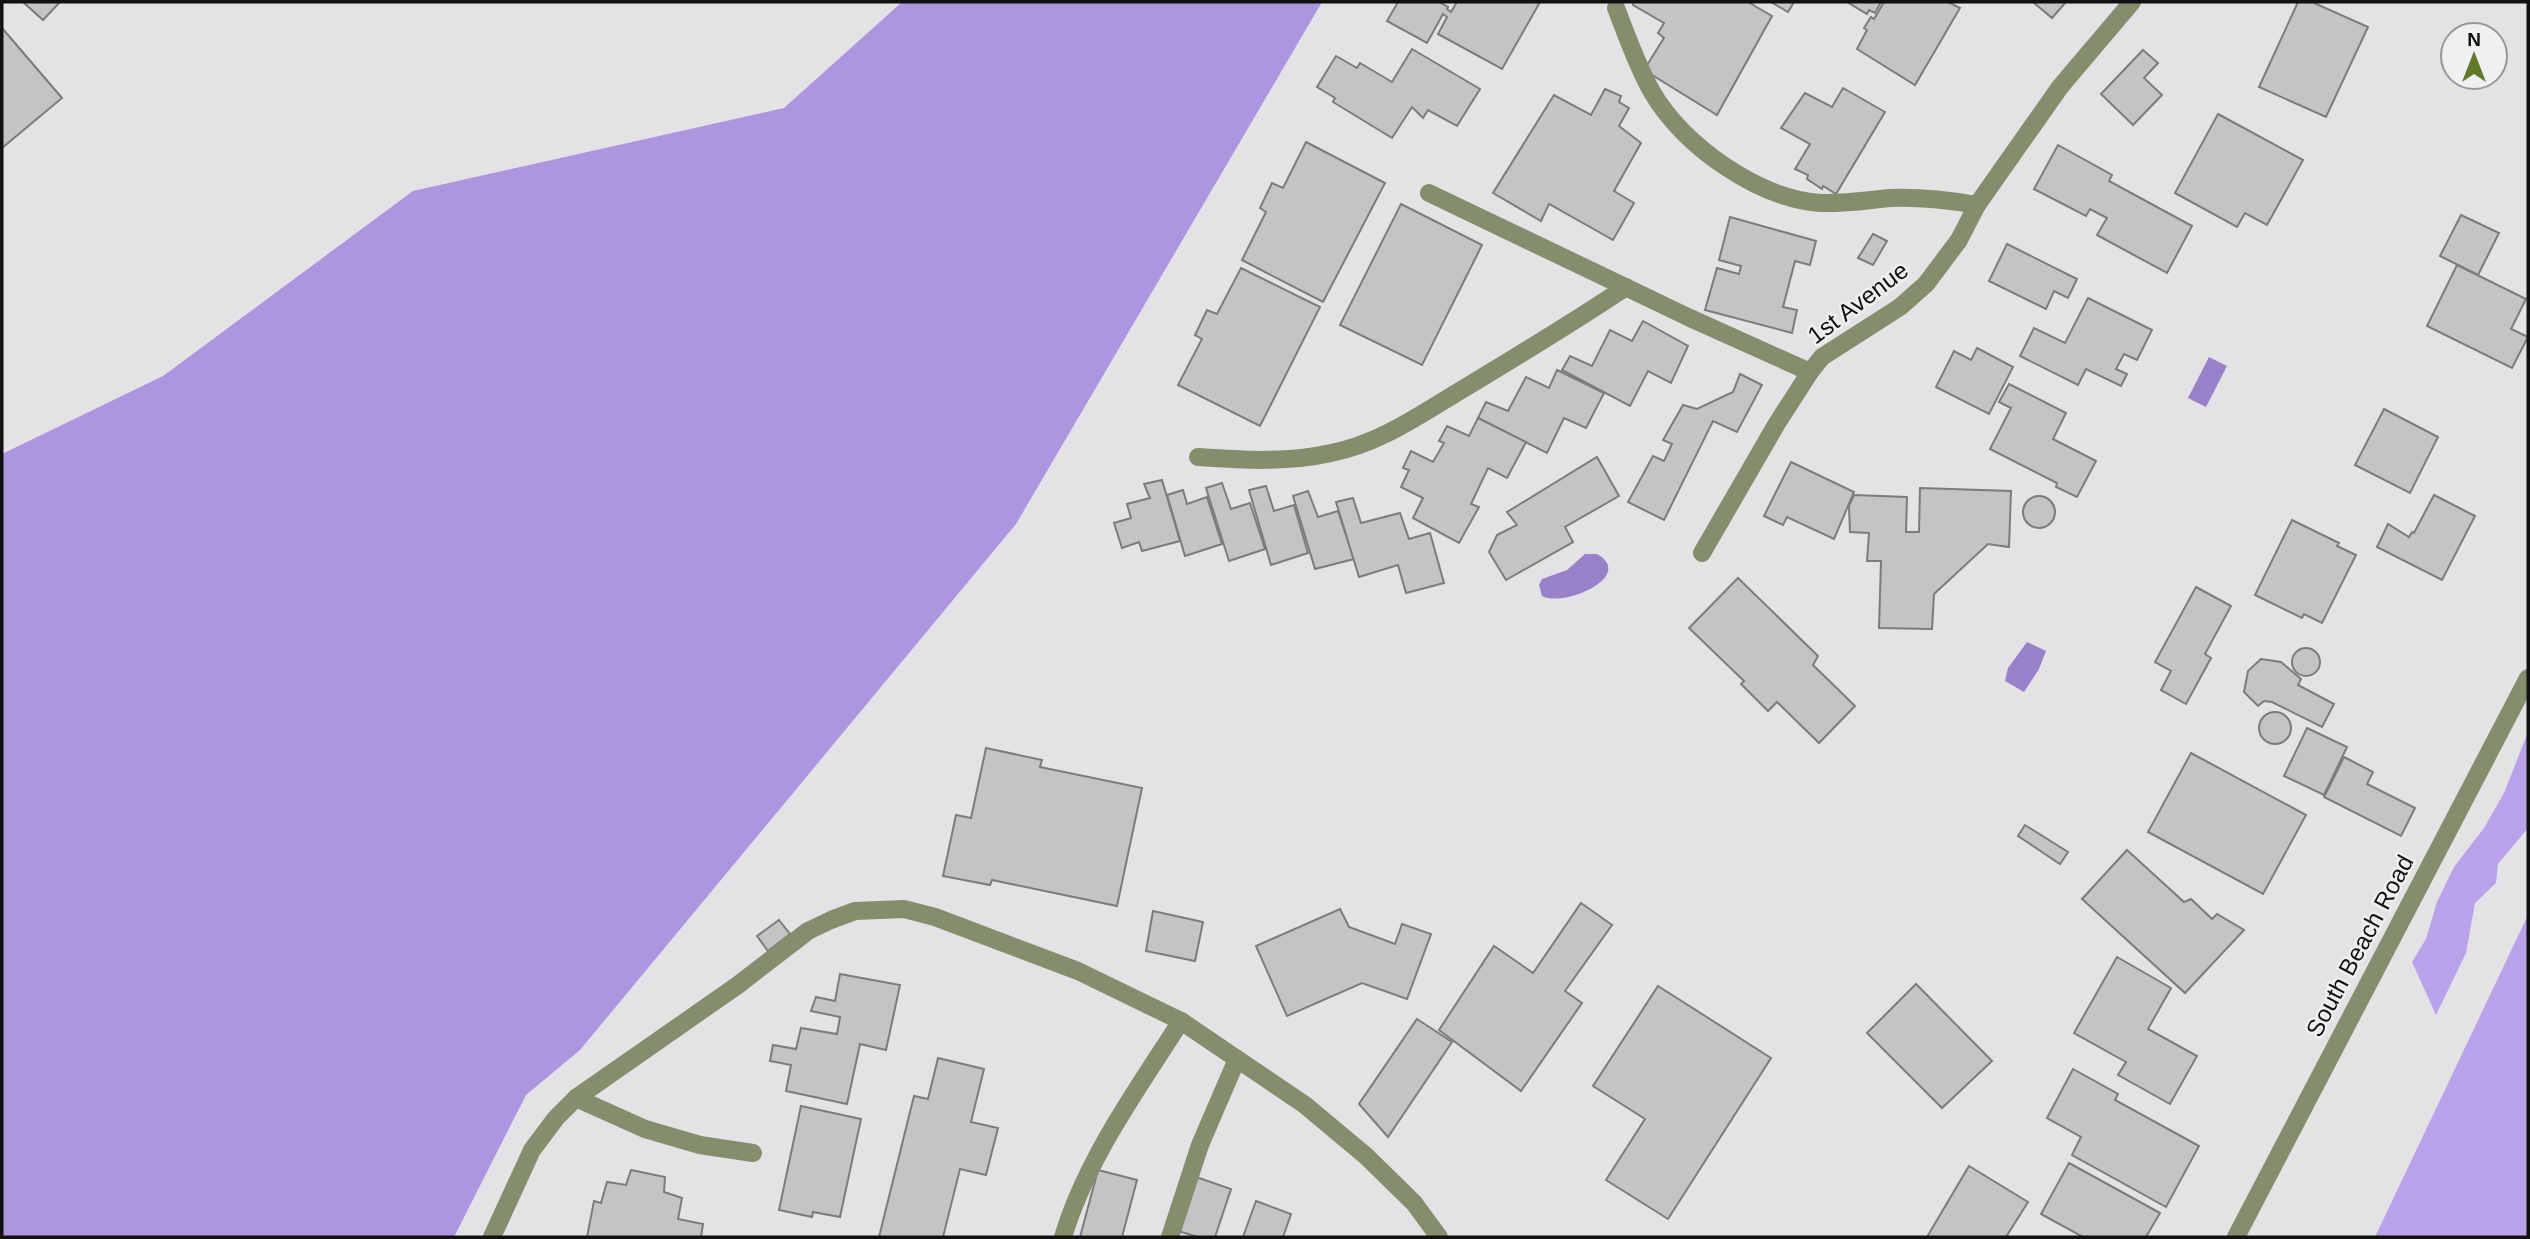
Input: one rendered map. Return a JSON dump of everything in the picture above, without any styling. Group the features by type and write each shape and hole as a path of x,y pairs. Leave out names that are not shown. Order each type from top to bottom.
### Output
{"street":[{"name":"1st Avenue","path":"1702,553 1810,372 1822,357 1900,307 1926,284 1959,240 1976,205 2060,87 2132,2"},
{"path":"1616,8 1653,93 1672,118 1708,154 1745,180 1788,198 1821,203 1924,198 1976,205"},
{"path":"1429,193 1810,372"},
{"path":"1198,457 1295,459 1332,453 1368,442 1400,428 1626,287"},
{"name":"South Beach Road","path":"2236,1237 2528,678"},
{"path":"492,1237 532,1150 556,1118 576,1098 738,985 808,931 855,911 904,909 935,917 1078,971 1181,1021 1305,1105 1366,1156 1414,1203 1439,1237"},
{"path":"1063,1237 1068,1220 1109,1133 1181,1021"},
{"path":"1170,1237 1200,1145 1237,1059"},
{"path":"576,1098 645,1129 700,1145 753,1153"}],"shaded area":[{"path":"902,2 1322,2 1016,524 580,1050 526,1095 454,1237 2,1237 2,454 163,376 413,191 784,108"},
{"path":"2209,357 2227,366 2206,407 2188,398"},
{"path":"1585,554 1597,554 1607,563 1608,572 1603,580 1592,588 1565,598 1552,599 1542,596 1539,585 1542,579 1567,570"},
{"path":"2027,642 2046,651 2039,669 2024,692 2005,681 2008,668"},
{"path":"2528,732 2528,828 2498,864 2496,883 2475,903 2466,953 2436,1015 2412,962 2426,939 2437,902 2454,867 2484,828 2504,793"},
{"path":"2528,915 2528,1237 2375,1237"}],"building":[{"path":"23,2 60,2 43,20"},
{"path":"1398,2 1439,2 1451,12 1457,2 1540,2 1502,69 1438,34 1447,17 1443,14 1427,43 1387,21"},
{"path":"1634,2 1748,2 1772,16 1717,115 1644,70 1664,38 1658,33 1664,23 1633,5"},
{"path":"1771,2 1794,2 1788,12"},
{"path":"1847,2 1881,2 1875,13 1869,10 1867,14"},
{"path":"1884,2 1948,2 1960,8 1915,85 1857,49 1867,30 1864,28 1871,17 1874,19"},
{"path":"2033,2 2066,2 2052,18"},
{"path":"2298,2 2312,2 2368,27 2326,117 2259,87"},
{"path":"2,28 62,98 2,148"},
{"path":"1412,49 1480,89 1457,126 1428,110 1423,118 1412,107 1392,138 1333,102 1335,98 1317,87 1336,56 1357,68 1360,63 1392,82"},
{"path":"2143,50 2158,63 2144,78 2162,95 2133,125 2101,94"},
{"path":"1843,88 1885,112 1836,194 1823,186 1822,189 1807,179 1808,175 1795,169 1810,144 1781,128 1805,93 1832,107"},
{"path":"1605,89 1621,96 1619,102 1629,108 1619,126 1641,143 1614,191 1634,203 1613,240 1549,204 1541,221 1493,193 1554,95 1591,115"},
{"path":"2218,114 2303,160 2267,225 2245,213 2237,227 2175,193"},
{"path":"1306,142 1385,183 1323,302 1242,260 1266,212 1260,208 1272,183 1283,188"},
{"path":"2058,145 2112,175 2109,181 2192,226 2167,273 2097,235 2107,218 2090,209 2086,216 2034,189"},
{"path":"1401,204 1482,245 1422,365 1340,325"},
{"path":"2461,215 2499,233 2478,275 2440,256"},
{"path":"1730,217 1816,241 1810,265 1795,261 1783,307 1797,310 1792,333 1705,310 1717,268 1739,274 1741,266 1719,260"},
{"path":"1873,234 1887,241 1873,265 1858,258"},
{"path":"2007,244 2077,279 2068,298 2054,291 2046,309 1989,281"},
{"path":"2457,265 2526,299 2511,329 2528,337 2512,368 2427,326"},
{"path":"1241,268 1320,307 1260,426 1178,385 1202,339 1195,335 1207,310 1217,314"},
{"path":"2088,298 2152,330 2137,360 2124,354 2116,369 2127,374 2121,386 2086,369 2078,385 2020,356 2034,328 2065,343"},
{"path":"1643,321 1688,346 1671,383 1648,371 1630,406 1562,370 1570,356 1592,366 1610,330 1632,341"},
{"path":"1977,348 2013,367 1989,414 1936,387 1954,351 1971,360"},
{"path":"1557,370 1604,393 1586,428 1564,418 1547,453 1478,418 1486,402 1508,411 1526,377 1549,388"},
{"path":"1740,374 1762,385 1737,432 1713,421 1664,520 1628,502 1653,456 1664,461 1672,444 1663,440 1683,405 1697,409 1733,392"},
{"path":"2009,384 2066,413 2053,439 2096,461 2077,497 2056,487 2057,483 1990,449 2011,408 1999,402"},
{"path":"2384,409 2438,437 2410,493 2355,465"},
{"path":"1478,418 1526,442 1507,478 1488,468 1471,504 1479,507 1459,543 1413,518 1423,498 1401,487 1409,470 1403,468 1411,451 1433,462 1444,443 1439,441 1447,426 1469,436"},
{"path":"1597,457 1619,496 1565,527 1573,542 1506,580 1489,552 1497,535 1517,525 1507,512"},
{"path":"1791,462 1854,492 1834,539 1787,517 1783,525 1764,516"},
{"path":"1162,480 1180,541 1142,551 1139,542 1122,548 1114,523 1131,518 1127,504 1150,498 1144,484"},
{"path":"1222,483 1231,509 1250,503 1265,549 1229,561 1206,488"},
{"path":"1266,486 1274,511 1294,505 1308,553 1271,565 1249,490"},
{"path":"1920,488 2011,491 2009,547 1988,544 1934,594 1932,629 1879,628 1881,561 1867,561 1869,533 1850,532 1849,506 1854,495 1907,497 1906,532 1919,532"},
{"path":"1183,490 1187,504 1207,497 1222,544 1185,556 1167,495"},
{"path":"1308,491 1318,517 1338,511 1354,559 1315,569 1293,496"},
{"path":"2434,495 2475,516 2442,580 2377,547 2388,524 2409,537 2414,533"},
{"path":"2039,496 2050,501 2055,512 2050,523 2039,528 2028,523 2023,512 2028,501"},
{"path":"1353,498 1361,523 1400,513 1409,539 1430,533 1444,583 1406,593 1398,565 1359,577 1336,502"},
{"path":"2292,520 2339,543 2337,546 2356,555 2322,623 2304,614 2302,618 2255,595"},
{"path":"1738,578 1818,656 1813,665 1855,706 1819,743 1777,702 1768,711 1741,684 1744,681 1689,628"},
{"path":"2196,587 2231,606 2205,654 2211,658 2186,704 2161,690 2171,671 2155,662"},
{"path":"2306,648 2316,652 2320,662 2316,672 2306,676 2296,672 2292,662 2296,652"},
{"path":"2261,659 2281,662 2301,679 2298,685 2334,704 2322,727 2272,702 2264,701 2258,706 2244,692 2248,671"},
{"path":"2275,712 2286,717 2291,728 2286,739 2275,744 2264,739 2259,728 2264,717"},
{"path":"2307,728 2347,747 2324,795 2284,776"},
{"path":"986,748 1042,760 1040,767 1142,788 1117,906 992,880 990,885 943,876 956,815 971,818"},
{"path":"2191,753 2306,815 2263,894 2148,832"},
{"path":"2344,757 2373,772 2367,784 2415,808 2401,836 2324,797"},
{"path":"2025,825 2068,852 2060,864 2018,836"},
{"path":"2127,850 2184,902 2191,899 2212,919 2217,914 2244,930 2185,993 2082,899"},
{"path":"1581,903 1612,925 1565,991 1582,1003 1521,1091 1439,1030 1494,946 1533,973"},
{"path":"1340,909 1349,927 1395,944 1402,924 1431,934 1407,999 1362,983 1287,1016 1256,946"},
{"path":"1153,911 1203,922 1195,961 1146,951"},
{"path":"779,920 790,934 768,951 757,936"},
{"path":"2117,957 2171,988 2148,1029 2197,1056 2170,1104 2118,1075 2126,1062 2074,1033"},
{"path":"840,974 900,985 886,1050 860,1044 847,1104 786,1091 791,1065 770,1061 773,1045 796,1049 801,1028 837,1034 840,1017 811,1011 816,997 835,1001"},
{"path":"1916,984 1992,1061 1942,1108 1867,1033"},
{"path":"1658,986 1771,1058 1668,1219 1606,1180 1645,1119 1593,1086"},
{"path":"1417,1019 1452,1042 1388,1137 1359,1104"},
{"path":"938,1058 984,1069 971,1122 998,1128 986,1175 960,1169 943,1237 879,1237 914,1096 928,1099"},
{"path":"2073,1069 2118,1094 2115,1100 2199,1146 2166,1207 2072,1155 2081,1137 2047,1118"},
{"path":"801,1106 861,1119 840,1217 813,1212 812,1217 779,1210"},
{"path":"2069,1163 2160,1213 2146,1237 2083,1237 2041,1214"},
{"path":"1969,1166 2028,1202 2006,1237 1927,1237"},
{"path":"631,1170 665,1177 664,1192 682,1198 678,1219 703,1224 701,1237 587,1237 594,1201 601,1203 607,1182 626,1185"},
{"path":"1098,1170 1137,1180 1122,1237 1080,1237"},
{"path":"1196,1177 1231,1189 1215,1237 1198,1237 1178,1231"},
{"path":"1256,1201 1291,1214 1283,1237 1243,1237"}]}
